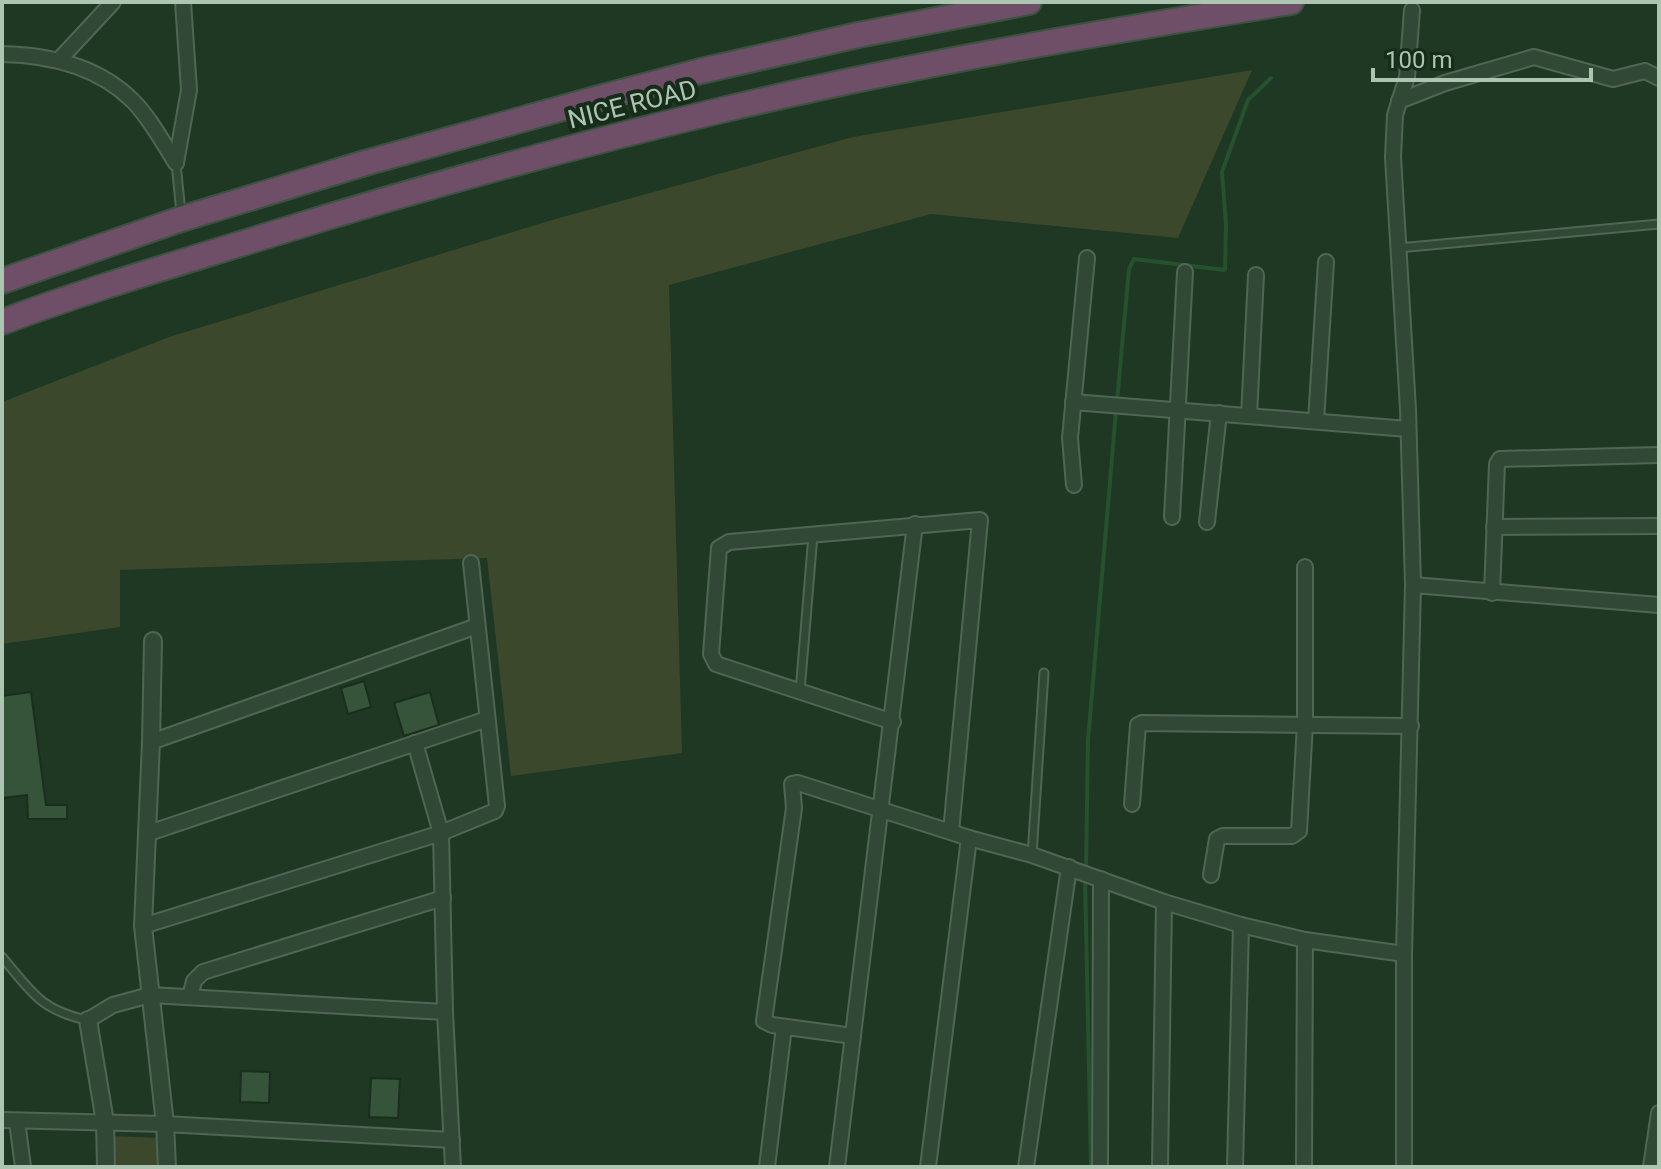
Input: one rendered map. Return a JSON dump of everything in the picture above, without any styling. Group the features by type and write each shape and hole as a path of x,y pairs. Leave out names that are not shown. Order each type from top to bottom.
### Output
{"highway":[{"name":"NICE ROAD","path":"2,281 181,219 365,163 701,71 858,35 1029,2"},
{"name":"NICE ROAD","path":"2,322 411,191 729,108 1088,35 1291,2"}],"street":[{"path":"59,60 113,2"},
{"path":"176,163 189,90 183,2"},
{"path":"1404,1167 1404,954 1413,585 1393,157 1395,115 1407,77 1412,10"},
{"path":"2,54 33,54 59,60 74,64 108,82 134,102 176,163"},
{"path":"1399,101 1457,79 1534,57 1613,79 1645,71 1659,78"},
{"path":"1074,485 1070,438 1087,258"},
{"path":"1316,421 1326,262"},
{"path":"1172,517 1185,272"},
{"path":"1249,416 1256,275"},
{"path":"1073,402 1408,429"},
{"path":"1207,522 1219,413"},
{"path":"1492,593 1497,464 1500,459 1659,455"},
{"path":"893,722 716,664 713,660 719,548 729,542 980,520 951,832"},
{"path":"837,1167 915,524"},
{"path":"1494,527 1659,526"},
{"path":"143,926 441,833 490,814 497,806 471,563"},
{"path":"1211,875 1217,839 1223,836 1292,836 1299,831 1305,724 1305,567"},
{"path":"1413,585 1659,605"},
{"path":"151,742 477,626"},
{"path":"153,641 143,926 167,1167"},
{"path":"146,834 487,719"},
{"path":"1132,804 1138,725 1142,723 1411,726"},
{"path":"415,743 441,833 445,1012 453,1167"},
{"path":"853,1036 784,1027 764,1021 794,808 792,784 798,783 1032,855 1164,902 1241,925 1305,940 1404,954"},
{"path":"928,1167 969,838"},
{"path":"1026,1167 1069,867"},
{"path":"1100,1167 1101,879"},
{"path":"190,997 194,981 203,972 443,898"},
{"path":"1160,1167 1164,902"},
{"path":"1235,1167 1241,925"},
{"path":"1304,1167 1305,940"},
{"path":"106,1167 105,1122 88,1020 113,1005 150,995 445,1012"},
{"path":"767,1167 784,1027"},
{"path":"1654,1161 1659,1113"},
{"path":"23,1167 10,1121 165,1124 452,1140"}],"lane":[{"path":"176,163 181,219"},
{"path":"1398,248 1659,224"},
{"path":"800,692 813,534"},
{"path":"1032,855 1044,673"},
{"path":"2,957 41,1001 58,1013 88,1020"}],"green space":[{"path":"1252,70 1178,238 931,214 669,285 682,753 511,776 487,558 120,570 120,627 2,644 2,402 169,337 552,220 853,137"},
{"path":"111,1136 162,1138 163,1167 112,1167"}],"building":[{"path":"364,681 371,707 348,714 341,688"},
{"path":"31,692 46,805 67,805 67,819 28,819 27,795 2,798 2,696"},
{"path":"430,692 439,725 404,736 394,703"},
{"path":"241,1071 270,1072 269,1103 240,1102"},
{"path":"371,1078 400,1079 398,1118 369,1117"}],"waterway":[{"path":"1117,402 1129,269 1134,259 1225,270 1222,172 1248,100 1271,78"},
{"path":"1086,869 1088,740 1116,411"},
{"path":"1085,877 1091,1167"}]}
